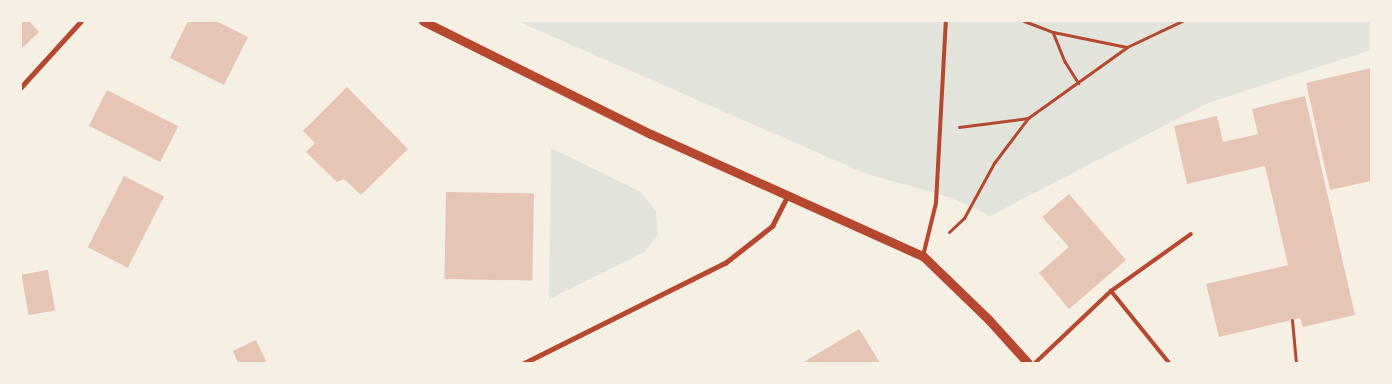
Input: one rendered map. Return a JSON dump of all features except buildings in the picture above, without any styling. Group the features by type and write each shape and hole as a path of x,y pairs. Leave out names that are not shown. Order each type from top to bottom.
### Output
{"street":[{"path":"21,86 81,21"},
{"path":"423,21 651,134 789,194 923,256 989,320 1028,363"},
{"path":"524,363 725,263 772,226 789,194"}],"lane":[{"path":"923,256 936,203 946,21"},
{"path":"1035,363 1111,291 1191,234"},
{"path":"1111,291 1169,363"}],"path":[{"path":"1024,21 1053,32 1127,47"},
{"path":"923,256 964,218 994,163 1028,118 1127,47 1182,21"},
{"path":"1053,32 1065,62 1078,83"},
{"path":"940,129 1028,118"},
{"path":"1292,320 1296,363"}],"shaded area":[{"path":"517,21 1371,21 1371,50 1208,103 990,216 952,198 864,173"},
{"path":"551,148 641,192 656,211 658,235 645,252 549,299"}]}
